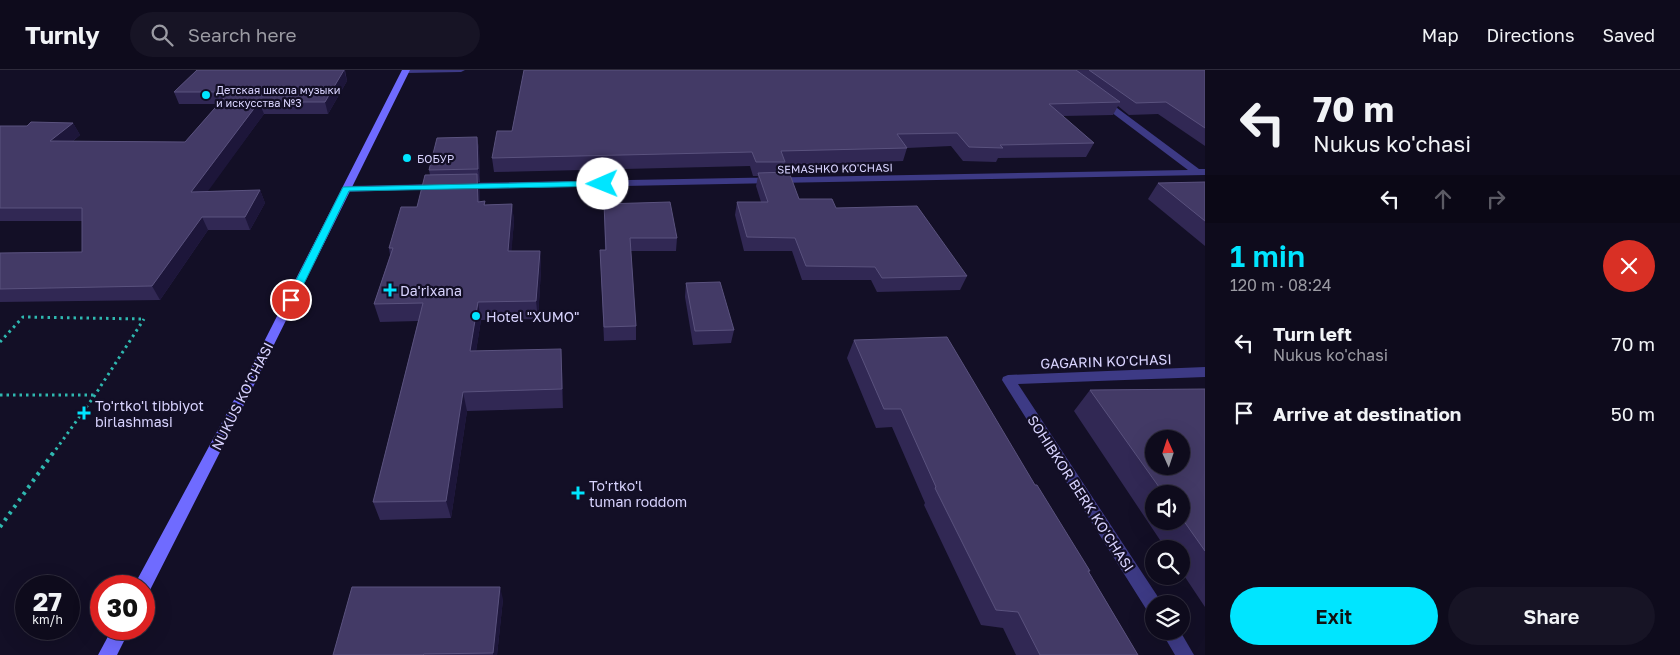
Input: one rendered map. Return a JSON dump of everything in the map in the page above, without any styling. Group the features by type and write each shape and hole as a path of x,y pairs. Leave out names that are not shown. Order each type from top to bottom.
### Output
{"main road":[{"name":"NUKUS KO'CHASI","path":"149,575 247,387 406,71"},
{"path":"107,655 115,640"}],"street":[{"path":"406,71 461,70"},
{"path":"1098,98 1202,174"},
{"name":"SEMASHKO KO'CHASI","path":"346,189 1202,174"},
{"name":"GAGARIN KO'CHASI","path":"1008,380 1205,372"},
{"name":"SOHIBKOR BERK KO'CHASI","path":"1008,380 1147,595"},
{"path":"1176,640 1185,655"}],"path":[{"path":"0,342 23,317 144,319 95,395 0,527"},
{"path":"0,395 95,395"}],"building":[{"path":"197,70 344,70 325,102 259,102 191,192 260,190 245,217 202,217 152,286 0,289 0,253 82,252 82,208 0,208 0,126 27,126 31,122 73,123 50,141 185,142 229,92 174,92"},
{"path":"524,70 1076,70 1120,102 1049,104 1094,143 1000,145 1003,148 969,147 957,133 897,134 907,148 781,151 785,162 756,162 752,152 492,158 497,131 512,131"},
{"path":"1089,70 1205,70 1205,128 1166,102 1136,103"},
{"path":"477,137 478,169 429,170 437,138"},
{"path":"789,172 799,199 832,199 836,208 917,206 967,276 882,278 875,267 806,266 795,238 747,237 737,202 768,202 758,173"},
{"path":"477,174 478,202 485,201 484,205 512,204 508,251 540,251 536,301 478,302 470,351 561,349 562,389 463,392 446,501 373,502 423,303 374,304 393,248 389,248 401,207 417,207 425,175"},
{"path":"1205,182 1205,221 1158,183"},
{"path":"670,202 677,238 630,238 636,326 604,327 600,250 606,250 604,204"},
{"path":"720,282 734,330 695,331 686,283"},
{"path":"947,337 1035,485 1037,485 1090,571 1088,571 1138,655 1040,655 1018,612 996,610 935,488 901,409 884,409 854,340"},
{"path":"1205,389 1205,551 1190,530 1190,485 1158,485 1150,475 1190,475 1190,430 1145,430 1145,467 1090,390"},
{"path":"352,587 500,587 493,653 333,655"}],"place":[{"name":"Детская школа музыки и искусства №3","path":"206,95"},
{"name":"БОБУР","path":"407,158"},
{"name":"Da'rixana","path":"390,290"},
{"name":"Hotel \"XUMO\"","path":"476,316"},
{"name":"To'rtko'l tibbiyot birlashmasi","path":"84,413"},
{"name":"To'rtko'l tuman roddom","path":"578,493"}],"route":[{"path":"291,300 346,189 603,184"}]}
